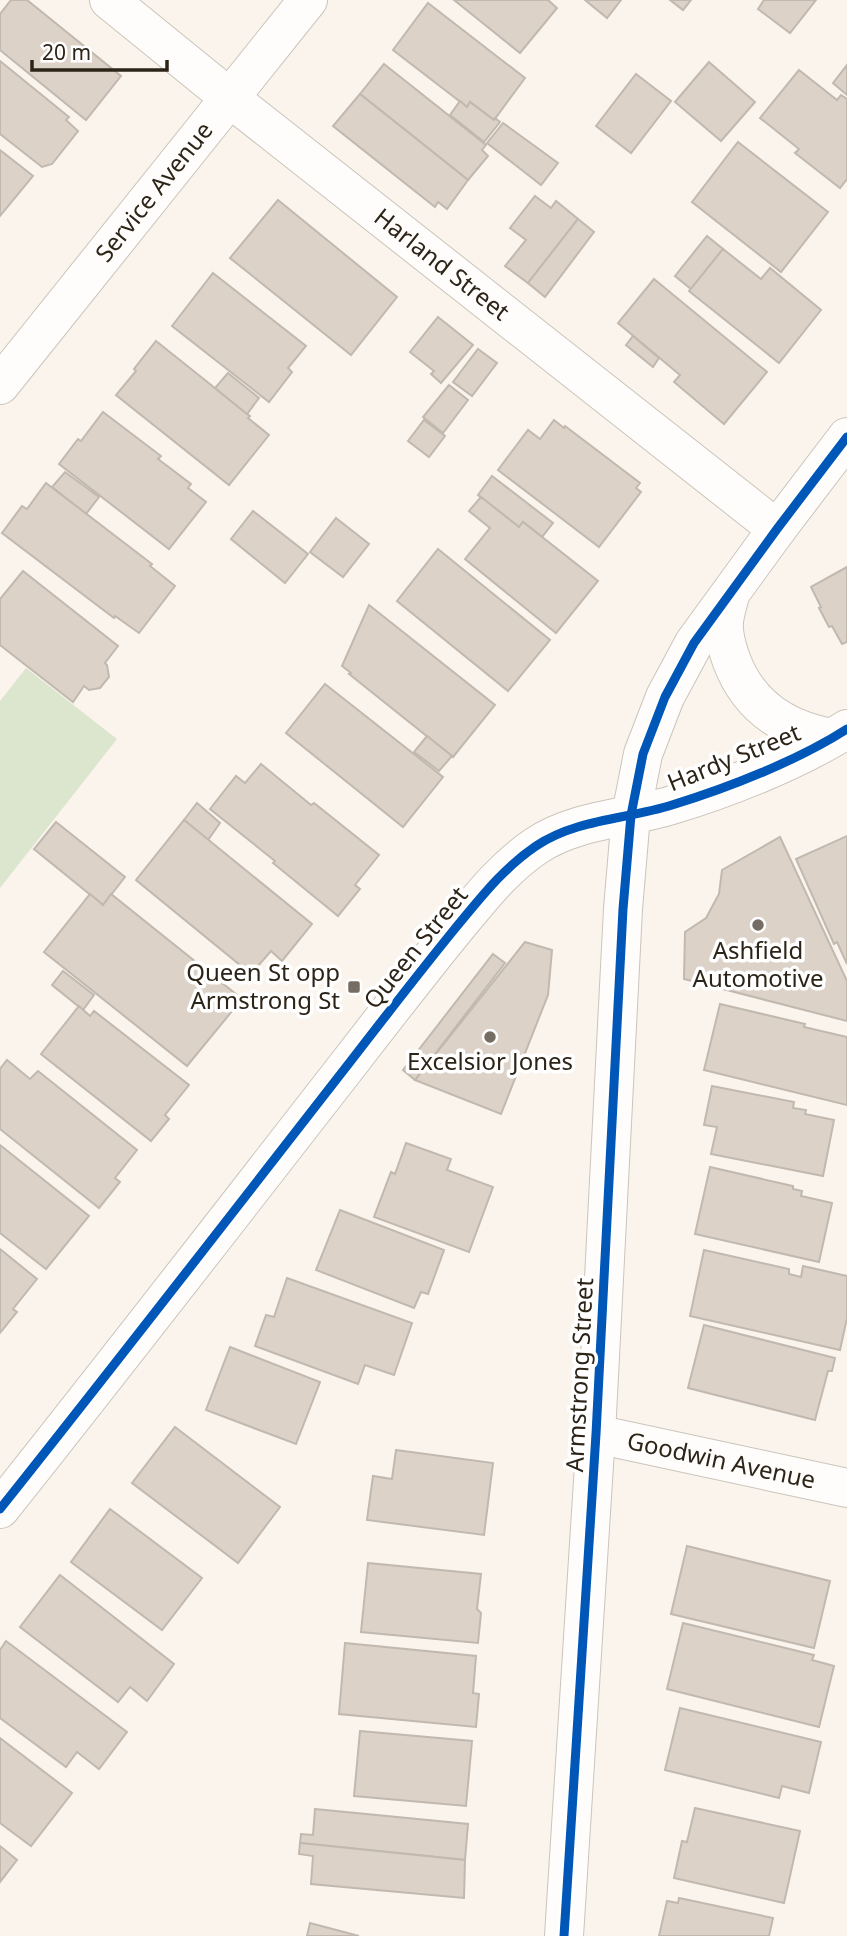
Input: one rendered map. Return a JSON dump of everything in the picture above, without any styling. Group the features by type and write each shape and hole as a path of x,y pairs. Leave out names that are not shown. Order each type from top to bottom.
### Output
{"street":[{"name":"Harland Street","path":"109,0 230,99 777,529"},
{"name":"Service Avenue","path":"0,385 308,0"},
{"path":"631,815 643,754 664,697 694,643 847,437"},
{"name":"Hardy Street","path":"730,595 724,623 727,650 737,676 753,698 769,714 789,726 810,734 840,734"},
{"name":"Hardy Street","path":"631,815 673,805 733,783 783,763 840,734"},
{"name":"Armstrong Street","path":"564,1936 596,1434 621,942 631,815"},
{"name":"Queen Street","path":"0,1509 391,1008 499,876 538,844 567,831 631,815"},
{"name":"Goodwin Avenue","path":"596,1434 847,1488"}],"green space":[{"path":"26,668 117,739 0,888 0,701"}],"building":[{"path":"11,0 27,0 121,76 86,120 0,50 0,14"},
{"path":"454,0 548,0 557,8 520,53"},
{"path":"585,0 621,0 607,18"},
{"path":"670,0 691,0 683,10"},
{"path":"764,0 816,0 790,33 758,9"},
{"path":"428,3 525,78 494,120 470,102 467,107 393,50"},
{"path":"0,61 69,117 66,120 78,131 52,164 42,167 0,134"},
{"path":"709,62 755,102 721,141 675,102"},
{"path":"384,64 486,145 482,150 488,156 468,180 360,94"},
{"path":"847,65 847,95 833,83"},
{"path":"799,70 837,100 841,95 847,99 847,179 840,188 795,153 799,149 760,118"},
{"path":"636,74 671,101 631,153 596,126"},
{"path":"360,94 468,180 447,209 438,202 435,207 333,126"},
{"path":"460,101 467,107 470,102 500,122 484,142 450,115"},
{"path":"503,123 558,163 541,185 487,143"},
{"path":"738,142 828,212 781,272 692,202"},
{"path":"0,150 33,176 0,216"},
{"path":"535,196 551,208 556,201 578,219 528,283 505,266 526,240 510,228"},
{"path":"278,200 397,297 351,355 230,258"},
{"path":"578,219 594,232 545,297 528,283"},
{"path":"707,236 723,249 691,289 675,276"},
{"path":"723,249 761,279 770,268 821,310 779,363 689,291"},
{"path":"213,273 306,346 288,368 292,372 269,402 172,326"},
{"path":"654,279 767,372 724,424 674,382 680,375 618,323"},
{"path":"438,317 473,345 441,383 431,374 434,371 410,352"},
{"path":"633,336 659,358 653,367 626,345"},
{"path":"156,341 250,416 248,418 269,435 229,485 116,395"},
{"path":"478,349 497,363 472,396 453,382"},
{"path":"228,373 259,398 247,414 215,388"},
{"path":"449,385 468,400 443,433 423,417"},
{"path":"103,412 161,456 158,459 191,484 188,488 206,502 169,549 59,464"},
{"path":"424,420 445,436 429,457 408,441"},
{"path":"554,420 640,483 636,488 641,492 599,547 498,470 528,430 540,439"},
{"path":"65,472 99,497 86,514 52,487"},
{"path":"492,476 553,523 542,537 523,522 519,527 478,495"},
{"path":"46,483 152,564 150,566 175,586 139,633 115,616 114,618 2,533 22,506 27,509"},
{"path":"481,497 519,527 523,522 598,581 556,633 465,559 490,528 469,511"},
{"path":"253,511 308,554 285,583 231,539"},
{"path":"336,518 369,544 343,577 310,552"},
{"path":"438,549 550,640 508,691 397,601"},
{"path":"847,567 847,642 842,644 832,626 829,627 811,587"},
{"path":"23,571 118,646 105,663 109,677 100,688 89,690 84,686 73,702 0,645 0,599"},
{"path":"369,605 495,705 453,757 342,666"},
{"path":"325,684 443,777 403,827 286,733"},
{"path":"427,736 452,756 439,771 414,752"},
{"path":"261,764 379,855 355,885 360,889 338,916 210,809 236,776 245,783"},
{"path":"197,803 220,823 208,840 184,820"},
{"path":"184,820 312,924 282,961 271,951 251,974 136,880"},
{"path":"56,822 125,877 103,905 34,849"},
{"path":"847,836 847,964 837,942 834,944 796,859"},
{"name":"Ashfield Automotive","path":"780,837 847,981 847,1021 684,979 685,932 706,918 719,894 722,870"},
{"path":"90,894 103,905 111,894 242,999 187,1066 44,952"},
{"name":"Excelsior Jones","path":"525,942 552,950 548,995 501,1114 415,1080"},
{"path":"493,954 505,963 415,1080 403,1070"},
{"path":"63,971 94,995 83,1010 52,985"},
{"path":"720,1004 847,1037 847,1105 704,1070"},
{"path":"79,1006 90,1016 94,1011 189,1085 165,1115 169,1119 151,1141 41,1054"},
{"path":"7,1060 30,1079 38,1071 137,1150 115,1178 120,1182 99,1208 0,1129 0,1069"},
{"path":"712,1086 794,1102 793,1108 806,1110 805,1114 834,1120 823,1176 711,1154 717,1127 704,1125"},
{"path":"406,1143 451,1159 447,1170 493,1187 469,1252 374,1217 391,1172 395,1174"},
{"path":"0,1145 89,1216 46,1269 0,1233"},
{"path":"710,1167 793,1186 793,1189 802,1191 801,1196 832,1203 819,1262 695,1234"},
{"path":"340,1210 444,1250 428,1294 421,1292 414,1308 316,1270"},
{"path":"0,1249 37,1279 13,1309 17,1312 0,1333"},
{"path":"704,1250 789,1269 789,1274 801,1277 803,1266 847,1276 847,1318 840,1350 690,1316"},
{"path":"287,1278 412,1323 394,1375 365,1365 358,1384 255,1346 266,1315 274,1317"},
{"path":"704,1325 835,1358 832,1371 828,1371 815,1420 688,1388"},
{"path":"230,1347 320,1382 296,1444 206,1410"},
{"path":"175,1427 280,1507 238,1563 132,1483"},
{"path":"396,1450 493,1463 484,1535 367,1520 373,1476 392,1479"},
{"path":"110,1509 202,1578 162,1630 71,1562"},
{"path":"687,1546 830,1581 814,1648 671,1614"},
{"path":"368,1563 481,1574 477,1609 481,1613 478,1643 361,1632"},
{"path":"60,1575 174,1664 147,1701 130,1687 118,1702 20,1627"},
{"path":"683,1623 814,1655 812,1660 834,1666 819,1727 667,1689"},
{"path":"6,1641 127,1732 99,1769 77,1752 66,1767 0,1718 0,1650"},
{"path":"345,1643 476,1656 473,1693 479,1694 476,1727 339,1714"},
{"path":"680,1708 821,1742 809,1793 782,1786 779,1798 665,1770"},
{"path":"360,1731 472,1741 466,1806 354,1796"},
{"path":"0,1738 72,1793 31,1846 0,1823"},
{"path":"695,1808 800,1831 784,1903 674,1878 682,1841 687,1842"},
{"path":"315,1809 468,1824 465,1860 300,1843 301,1834 313,1835"},
{"path":"300,1843 465,1860 464,1898 311,1884 313,1856 299,1854"},
{"path":"0,1846 17,1860 0,1882"},
{"path":"679,1898 773,1918 769,1936 659,1936 667,1901 678,1903"},
{"path":"310,1923 359,1936 307,1936"}],"cycle path":[{"path":"564,1936 596,1434 623,909 631,815 643,754 665,697 694,643 847,437"},
{"path":"0,1509 427,963 512,865 536,846 568,830 655,810 716,790 785,762 847,729"}],"place":[{"name":"Ashfield Automotive","path":"758,925"},
{"name":"Queen St opp Armstrong St","path":"354,987"},
{"name":"Excelsior Jones","path":"490,1037"}]}
